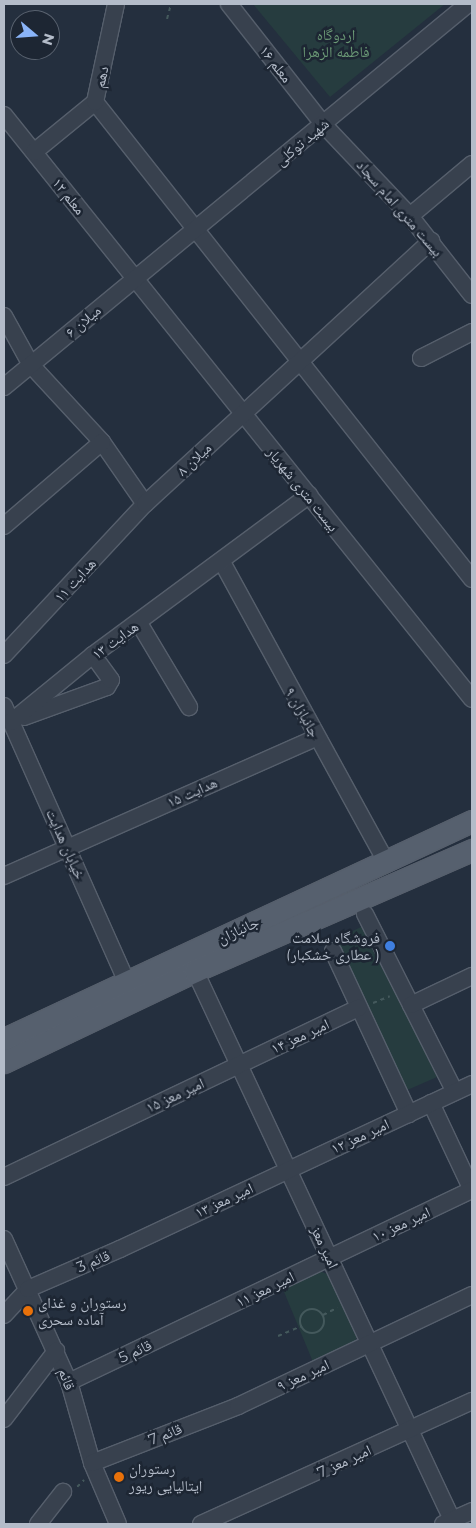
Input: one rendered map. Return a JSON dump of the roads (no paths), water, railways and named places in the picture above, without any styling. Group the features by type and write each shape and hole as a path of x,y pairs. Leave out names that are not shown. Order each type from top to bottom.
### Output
{"main road":[{"name":"جانبازان","path":"4,1039 472,821"},
{"name":"جانبازان","path":"4,1062 195,971 472,850"}],"street":[{"name":"دهم","path":"34,152 95,102 116,4"},
{"name":"معلم ۱۶","path":"229,4 324,124"},
{"name":"شهید توکلی","path":"134,278 195,230 468,4"},
{"path":"95,102 472,579"},
{"name":"معلم ۱۲","path":"4,115 134,278"},
{"name":"بیست متری امام سجاد","path":"324,124 410,216 472,295"},
{"path":"410,216 472,164"},
{"name":"میلان ۸","path":"145,504 431,241"},
{"name":"میلان ۶","path":"4,387 134,278"},
{"name":"بیست متری شهریار","path":"134,278 472,699"},
{"path":"7,326 31,365 102,442 145,504"},
{"path":"421,358 472,332"},
{"path":"4,526 102,442"},
{"name":"هدایت ۱۳","path":"7,723 93,655 140,623 309,495"},
{"name":"هدایت ۱۱","path":"4,655 145,504"},
{"name":"جانبازان ۹","path":"222,562 386,861"},
{"path":"140,623 189,707"},
{"path":"7,723 107,687 111,680 93,655"},
{"name":"خیابان هدایت","path":"4,706 7,723 67,847 128,982"},
{"name":"هدایت ۱۵","path":"4,876 317,737"},
{"path":"365,914 455,1092"},
{"path":"332,951 409,1114"},
{"name":"امیر معز","path":"195,971 410,1430 450,1523"},
{"path":"407,998 472,976"},
{"name":"امیر معز ۱۴","path":"240,1064 360,1008"},
{"name":"امیر معز ۱۵","path":"4,1177 240,1064"},
{"name":"امیر معز ۱۲","path":"289,1169 472,1084"},
{"path":"431,1103 472,1190"},
{"name":"امیر معز ۱۳","path":"158,1231 289,1169"},
{"name":"امیر معز ۱۰","path":"330,1258 472,1190"},
{"name":"قائم 3","path":"28,1289 158,1231"},
{"name":"قائم","path":"4,1239 69,1382 94,1466 118,1524"},
{"name":"امیر معز ۱۱","path":"200,1320 330,1258"},
{"path":"4,1315 28,1289"},
{"name":"امیر معز ۹","path":"238,1406 472,1295"},
{"name":"قائم 5","path":"69,1382 200,1320"},
{"path":"4,1419 56,1351"},
{"name":"امیر معز 7","path":"201,1524 277,1492 472,1401"},
{"name":"قائم 7","path":"94,1466 238,1406"},
{"path":"38,1524 63,1492"},
{"path":"450,1523 472,1511"}],"place":[{"name":"فروشگاه سلامت (عطاری خشکبار )","path":"390,946"},
{"name":"رستوران و غذای آماده سحری","path":"28,1311"},
{"name":"رستوران ایتالیایی ریور","path":"119,1477"}],"park label":[{"name":"اردوگاه فاطمه الزهرا","path":"336,42"}]}
